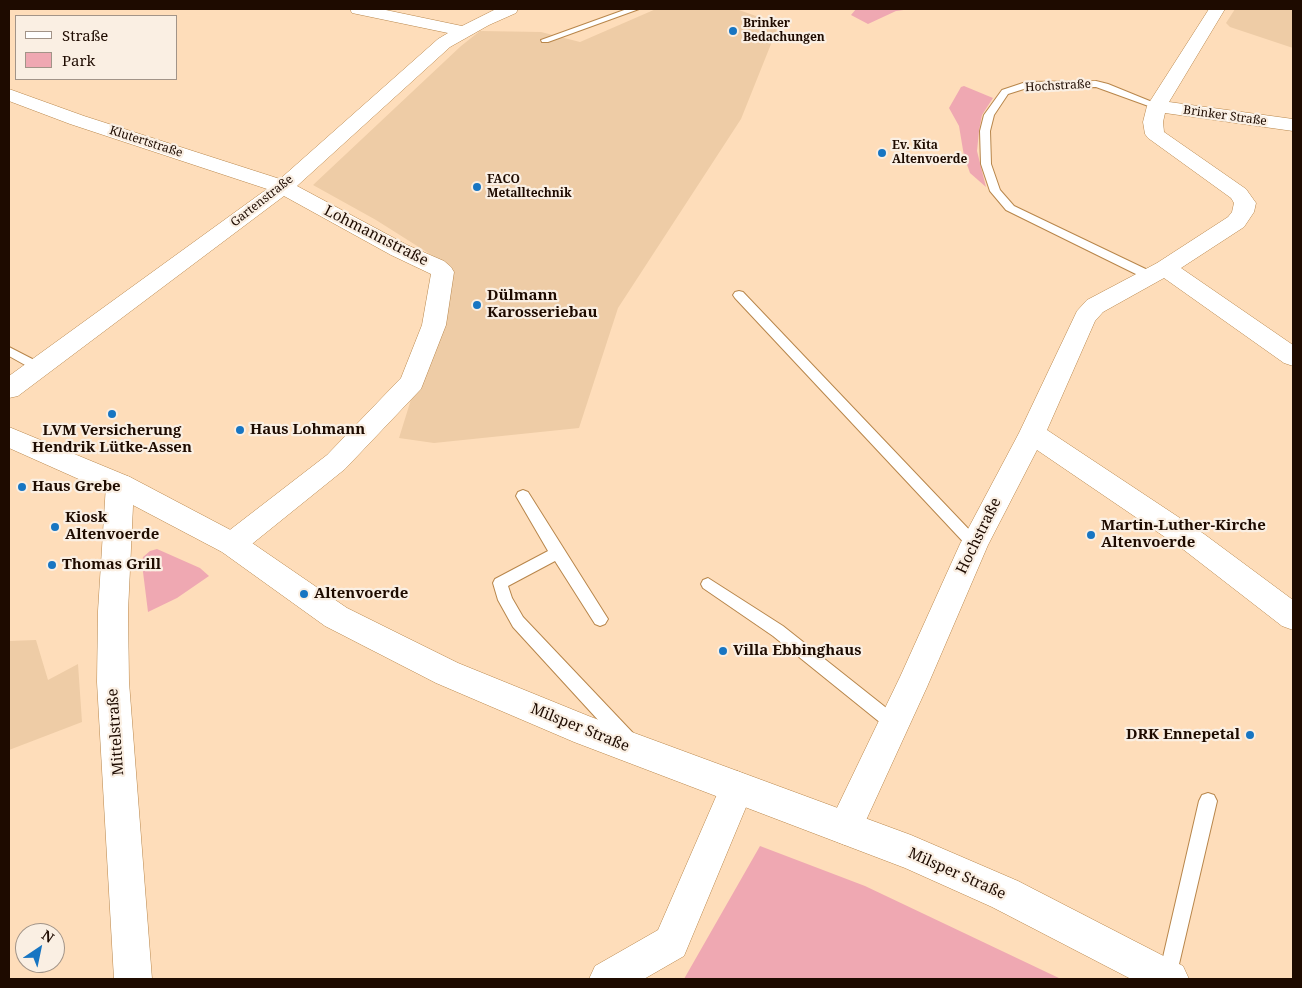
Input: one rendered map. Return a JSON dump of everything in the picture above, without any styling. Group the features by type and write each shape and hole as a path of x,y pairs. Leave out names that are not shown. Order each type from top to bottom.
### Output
{"street":[{"path":"358,9 462,31"},
{"name":"Gartenstraße","path":"9,389 283,187 433,52 462,31 510,9"},
{"path":"1157,106 1217,9"},
{"name":"Klutertstraße","path":"9,95 86,123 283,187"},
{"name":"Brinker Straße","path":"1157,106 1293,125"},
{"name":"Hochstraße","path":"845,828 974,544 1032,433 1084,317 1095,306 1158,272 1236,222 1243,212 1245,204 1239,194 1156,134 1153,122 1157,106"},
{"name":"Lohmannstraße","path":"232,544 336,462 412,383 434,325 443,281 443,272 436,266 399,250 283,187"},
{"path":"1158,272 1293,357"},
{"path":"1032,433 1194,542 1293,617"},
{"name":"Milsper Straße","path":"9,437 120,485 232,544 336,617 447,673 638,751 911,853 1004,894 1169,978"},
{"name":"Mittelstraße","path":"120,485 113,611 113,682 133,979"},
{"path":"608,979 671,943 737,788"}],"lane":[{"path":"545,40 636,9"},
{"name":"Hochstraße","path":"1157,106 1096,84 1026,85 1005,92 989,115 985,131 986,164 994,190 1010,208 1158,272"},
{"path":"739,295 974,544"},
{"path":"9,351 38,367"},
{"path":"523,496 600,619"},
{"path":"557,553 500,583 505,600 518,622 638,751"},
{"path":"708,584 778,631 893,723"},
{"path":"1169,978 1208,801"}],"shaded area":[{"path":"656,9 736,9 779,24 741,119 618,308 579,428 434,443 399,438 452,268 376,220 313,185 461,46 480,31 541,32 580,42"},
{"path":"1235,9 1293,9 1293,48 1230,27 1226,23"},
{"path":"36,640 48,680 78,664 82,722 9,750 9,641"}],"green space":[{"path":"856,9 911,9 896,11 868,24 851,15"},
{"path":"964,86 993,98 982,115 977,151 986,187 970,173 964,156 959,126 949,108 961,87"},
{"path":"157,549 200,568 209,576 177,598 148,612 142,564 143,557 150,551"},
{"path":"760,846 865,886 1061,979 684,979"}],"place":[{"name":"Brinker Bedachungen","path":"733,31"},
{"name":"Ev. Kita Altenvoerde","path":"882,153"},
{"name":"FACO Metalltechnik","path":"477,187"},
{"name":"Dülmann Karosseriebau","path":"477,305"},
{"name":"LVM Versicherung Hendrik Lütke-Assen","path":"112,414"},
{"name":"Haus Lohmann","path":"240,430"},
{"name":"Haus Grebe","path":"22,487"},
{"name":"Kiosk Altenvoerde","path":"55,527"},
{"name":"Martin-Luther-Kirche Altenvoerde","path":"1091,535"},
{"name":"Thomas Grill","path":"52,565"},
{"name":"Altenvoerde","path":"304,594"},
{"name":"Villa Ebbinghaus","path":"723,651"},
{"name":"DRK Ennepetal","path":"1250,735"}]}
